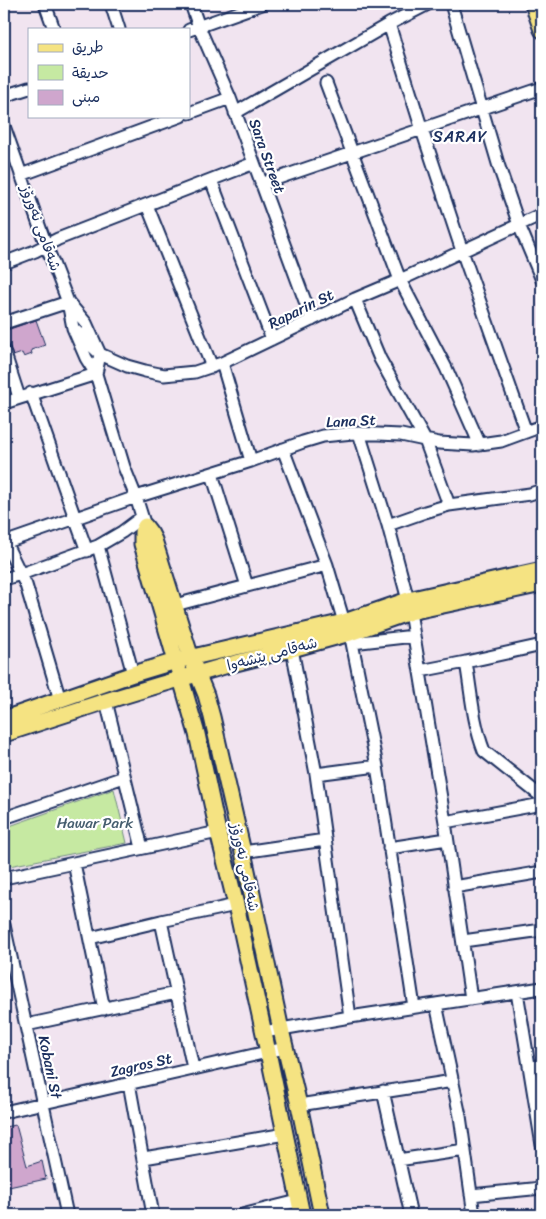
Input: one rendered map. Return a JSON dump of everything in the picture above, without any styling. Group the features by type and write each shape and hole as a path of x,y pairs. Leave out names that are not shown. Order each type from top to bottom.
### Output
{"main road":[{"path":"533,4 542,30"},
{"name":"شەقامی نەورۆز","path":"143,521 154,540 191,658 206,695 212,717 322,1215"},
{"name":"شەقامی نەورۆز","path":"143,521 142,544 197,734 264,1032 300,1208"},
{"name":"شەقامی پێشەوا","path":"4,734 106,701 228,665 292,650 349,633 408,606 506,577 542,570"},
{"name":"شەقامی پێشەوا","path":"408,606 542,584"},
{"name":"شەقامی پێشەوا","path":"4,718 133,674 191,658 349,633"}],"street":[{"path":"45,4 54,28"},
{"path":"111,4 119,28"},
{"name":"Sara Street","path":"190,4 194,28 230,98 312,320"},
{"path":"194,28 262,4"},
{"path":"235,112 428,4"},
{"path":"451,4 499,167 542,280"},
{"path":"390,24 422,130 462,251 526,432"},
{"path":"326,83 400,280 446,368 480,445"},
{"path":"4,96 28,88"},
{"path":"261,184 542,88"},
{"path":"190,113 230,98"},
{"path":"22,175 176,118"},
{"name":"شەقامی نەورۆز","path":"4,126 68,302 73,328 86,358 96,374 124,467 143,521"},
{"path":"4,263 254,163"},
{"path":"211,180 272,339"},
{"path":"147,205 217,365 251,461"},
{"name":"Raparin St","path":"73,328 100,354 127,366 145,372 164,375 195,372 217,365 355,299 542,214"},
{"path":"355,299 380,358 425,440 450,505"},
{"path":"4,323 68,302"},
{"name":"شەقامی نەورۆز","path":"68,302 86,323 100,354 96,374"},
{"path":"4,352 19,398"},
{"path":"4,403 96,374"},
{"path":"31,393 75,518 93,548 133,674"},
{"name":"Lana St","path":"4,542 323,436 359,433 401,435 439,443 480,445 501,441 542,426"},
{"path":"359,433 388,525 414,636 471,998"},
{"path":"283,450 327,565 349,633 377,766 414,1008"},
{"path":"212,474 246,586"},
{"path":"388,525 450,505 530,494 542,490"},
{"path":"4,579 93,548 143,521"},
{"path":"4,542 26,585 60,700"},
{"path":"175,604 327,565"},
{"path":"349,633 414,636"},
{"path":"420,671 542,645"},
{"path":"292,650 316,774 350,1018"},
{"path":"466,662 484,751 542,797"},
{"path":"106,701 142,848"},
{"path":"316,774 377,766"},
{"path":"4,818 124,777"},
{"path":"444,822 542,804"},
{"path":"4,878 218,832"},
{"path":"389,848 447,839"},
{"path":"242,852 325,840"},
{"path":"74,863 104,1008"},
{"path":"454,887 542,872"},
{"path":"90,938 236,905"},
{"path":"161,921 193,1068"},
{"name":"Kobani St","path":"4,925 5,942 26,1025 67,1215"},
{"path":"463,941 542,930"},
{"path":"264,1032 542,988"},
{"path":"517,992 542,1145"},
{"path":"26,1025 176,993"},
{"path":"436,1004 460,1116 474,1215"},
{"name":"Zagros St","path":"4,1112 285,1048"},
{"path":"529,1068 542,1066"},
{"path":"299,1105 453,1081"},
{"path":"129,1083 153,1215"},
{"path":"383,1091 410,1215"},
{"path":"144,1158 285,1134"},
{"path":"398,1160 465,1150"},
{"path":"471,1195 542,1188"},
{"path":"242,1215 300,1208"}],"green space":[{"name":"Hawar Park","path":"114,789 127,843 4,867 4,828"}],"building":[{"path":"36,320 45,345 31,350 32,354 24,357 22,353 13,356 4,331"},
{"path":"16,1125 27,1166 42,1161 46,1179 4,1188 4,1127"}],"district":[{"name":"SARAY","path":"460,136"}]}
